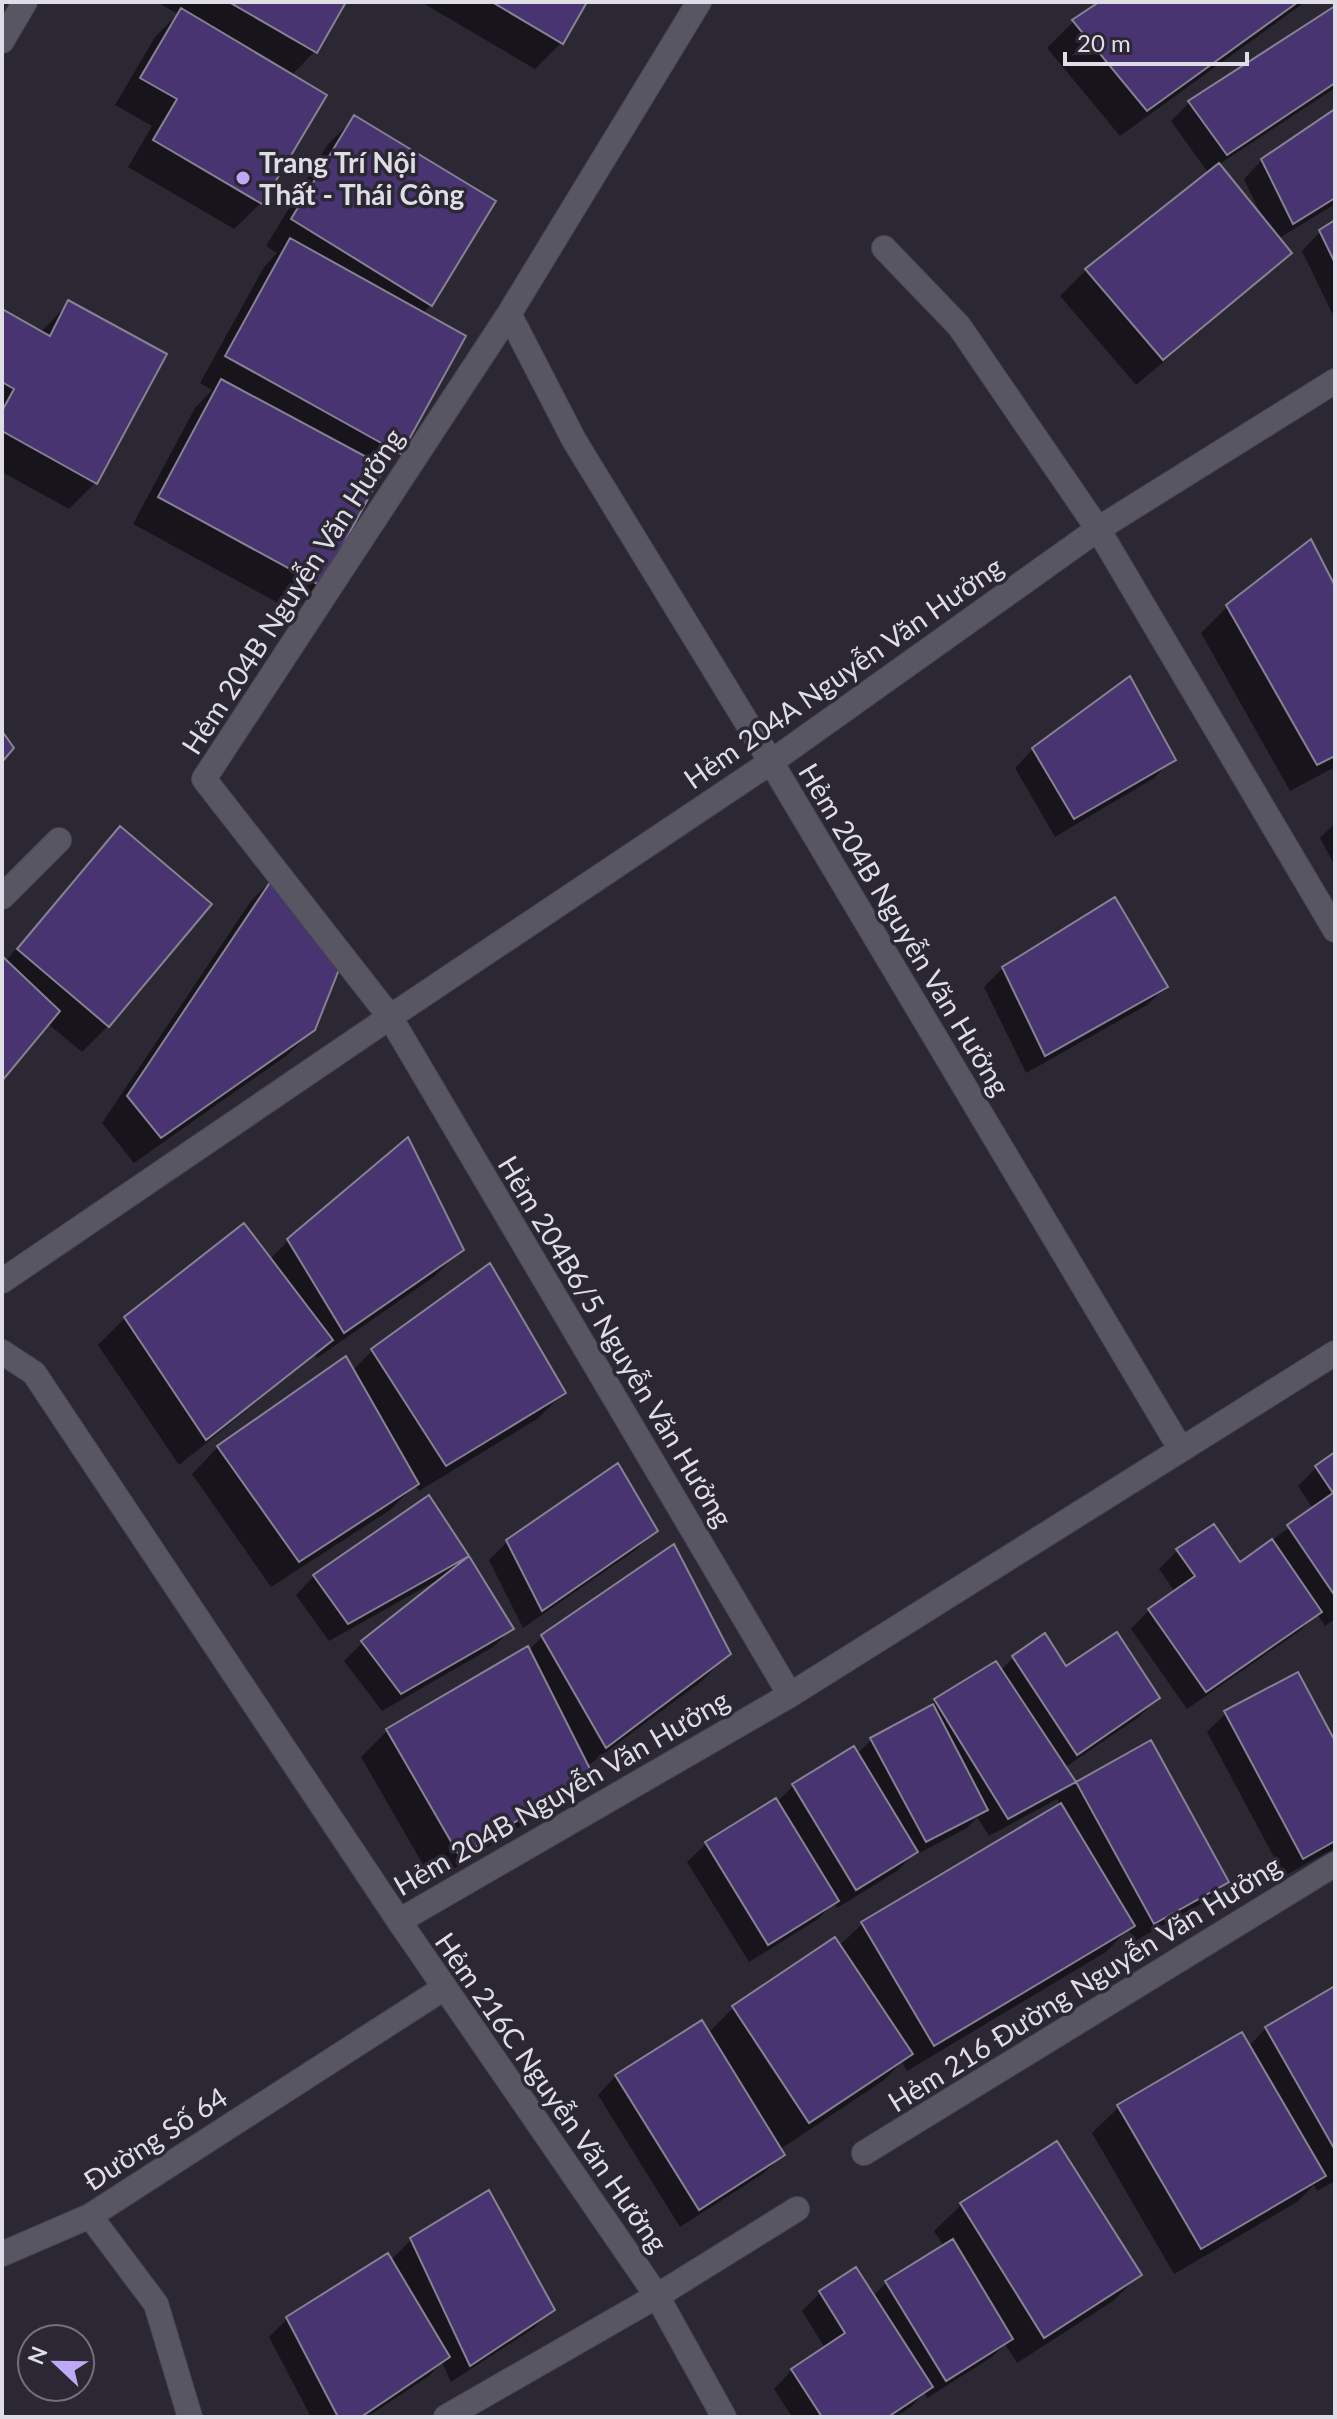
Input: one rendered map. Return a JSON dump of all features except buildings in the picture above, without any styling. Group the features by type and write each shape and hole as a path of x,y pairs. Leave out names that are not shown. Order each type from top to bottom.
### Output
{"street":[{"path":"2,41 25,2"},
{"name":"Hẻm 204B Nguyễn Văn Hưởng","path":"390,1017 204,779 509,314 699,2"},
{"path":"884,248 959,326 1098,529 1335,930"},
{"name":"Hẻm 204B Nguyễn Văn Hưởng","path":"509,314 574,440 771,762 1180,1448"},
{"name":"Hẻm 204A Nguyễn Văn Hưởng","path":"390,1017 771,762 1098,529 1335,381"},
{"path":"2,897 59,840"},
{"path":"2,1281 390,1017"},
{"name":"Hẻm 204B6/5 Nguyễn Văn Hưởng","path":"390,1017 790,1695"},
{"name":"Hẻm 204B Nguyễn Văn Hưởng","path":"2,1352 34,1373 399,1921 790,1695 1335,1353"},
{"name":"Hẻm 216 Đường Nguyễn Văn Hưởng","path":"864,2153 1335,1864"},
{"name":"Hẻm 216C Nguyễn Văn Hưởng","path":"399,1921 657,2296 724,2417"},
{"name":"Đường Số 64","path":"190,2417 156,2304 90,2216 444,1988"},
{"path":"446,2417 657,2296 797,2209"},
{"path":"2,2254 90,2216"}],"place":[{"name":"Trang Trí Nội Thất - Thái Công","path":"243,178"}]}
